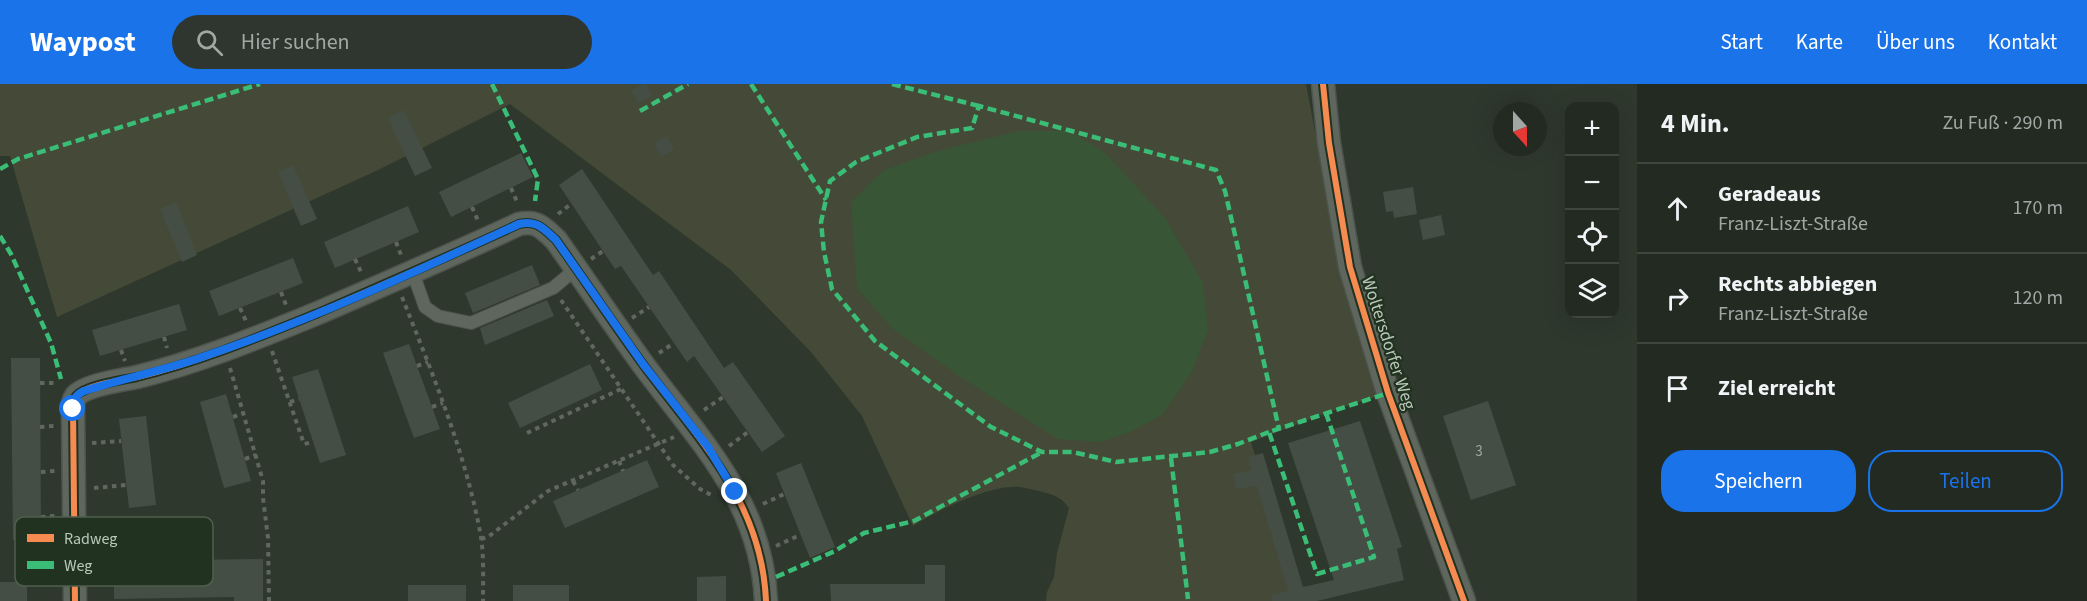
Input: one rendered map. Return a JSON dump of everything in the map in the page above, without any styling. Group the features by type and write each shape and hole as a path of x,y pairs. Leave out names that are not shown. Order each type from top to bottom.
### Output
{"street":[{"name":"Woltersdorfer Weg","path":"1323,84 1329,143 1350,267 1388,393 1464,601"},
{"path":"73,517 73,409 74,400 78,394 224,350 266,334 403,270 519,224 530,222 548,232 643,364 697,420 726,474 749,507 759,550 766,601"},
{"path":"75,586 75,601"}],"lane":[{"path":"403,270 425,307 438,316 471,323 553,288 576,269"}],"path":[{"path":"511,188 520,207 526,205"},
{"path":"550,211 554,217 571,204"},
{"path":"470,229 480,224 472,207"},
{"path":"396,242 428,362 466,469 481,539 483,601"},
{"path":"356,259 362,275"},
{"path":"553,288 673,465 700,489 749,507 784,494"},
{"path":"277,312 287,307 281,292"},
{"path":"636,328 630,319 649,307"},
{"path":"238,327 247,324 240,308"},
{"path":"266,334 304,444 313,442"},
{"path":"164,337 168,352"},
{"path":"656,355 674,343"},
{"path":"224,350 263,481 268,538 269,601"},
{"path":"417,366 428,362"},
{"path":"57,394 57,383 61,379"},
{"path":"40,382 57,383"},
{"path":"527,433 621,389"},
{"path":"481,539 488,537 549,491 657,444 697,420 723,397"},
{"path":"290,402 299,399"},
{"path":"581,399 585,407"},
{"path":"432,407 442,403"},
{"path":"232,417 244,412"},
{"path":"541,418 544,425"},
{"path":"40,427 58,426"},
{"path":"726,448 748,432"},
{"path":"72,445 121,441"},
{"path":"245,459 256,455"},
{"path":"619,461 623,471"},
{"path":"41,472 59,471"},
{"path":"573,481 578,490"},
{"path":"73,491 126,485"},
{"path":"50,517 59,516"},
{"path":"771,548 800,535"}],"shaded area":[{"path":"0,84 1306,84 1335,237 1388,393 1326,413 1251,442 1301,601 1046,601 1047,592 1054,577 1057,553 1069,508 1060,498 1039,491 1008,487 965,499 913,526 862,416 811,352 731,270 510,104 376,171 57,317 10,156 0,156"},
{"path":"1019,131 1070,131 1105,153 1165,218 1203,283 1208,329 1193,370 1163,414 1132,431 1101,442 1058,439 959,376 892,328 857,288 851,202 884,170 941,150"}],"building":[{"path":"646,84 652,96 638,103 631,90"},
{"path":"404,110 432,168 415,176 388,118"},
{"path":"667,136 674,149 662,157 654,144"},
{"path":"521,153 533,177 451,217 439,192"},
{"path":"293,165 317,219 301,226 278,172"},
{"path":"582,169 653,275 659,271 724,368 733,362 785,436 762,452 694,356 687,362 621,266 615,269 559,185"},
{"path":"1413,187 1417,214 1394,218 1393,211 1386,212 1383,192"},
{"path":"176,202 197,255 182,262 160,209"},
{"path":"408,206 419,232 335,268 324,242"},
{"path":"1441,215 1445,235 1423,240 1419,220"},
{"path":"293,258 303,283 219,316 209,291"},
{"path":"532,265 540,285 473,313 465,293"},
{"path":"547,300 554,316 485,345 480,328"},
{"path":"179,304 187,330 100,356 92,330"},
{"path":"409,344 440,429 414,438 383,353"},
{"path":"11,358 40,358 41,517 15,517 15,540 13,540"},
{"path":"590,364 602,390 520,428 508,403"},
{"path":"318,369 346,455 320,463 292,377"},
{"path":"226,394 251,481 224,488 200,402"},
{"path":"1488,401 1516,485 1471,500 1443,416"},
{"path":"146,416 156,505 129,508 119,419"},
{"path":"1360,421 1402,547 1397,549 1404,580 1317,601 1272,601 1271,595 1288,591 1257,486 1236,489 1233,474 1252,470 1248,457 1263,453 1303,587 1334,580 1288,443"},
{"path":"647,460 659,487 565,528 553,501"},
{"path":"801,463 835,547 810,558 776,473"},
{"path":"263,559 263,601 234,601 234,597 114,599 114,586 213,586 213,560"},
{"path":"925,565 945,565 945,601 831,601 830,584 925,584"},
{"path":"726,576 726,601 697,601 697,577"},
{"path":"0,582 15,582 15,586 27,586 27,601 0,601"},
{"path":"408,585 466,585 466,601 408,601"},
{"path":"513,585 569,585 569,601 513,601"}],"marked path":[{"path":"0,169 18,159 260,84"},
{"path":"492,84 538,179 535,201"},
{"path":"640,111 688,84"},
{"path":"751,84 826,200"},
{"path":"892,84 979,106"},
{"path":"1269,432 1210,452 1116,462 1073,452 1042,452 991,427 875,341 832,289 824,252 821,222 830,181 856,162 917,137 972,128 979,106 1216,170 1225,191 1279,429"},
{"path":"0,236 11,254 51,343 61,379"},
{"path":"1326,413 1374,557 1317,574 1269,432 1388,393"},
{"path":"776,577 835,551 864,533 914,521 1042,452"},
{"path":"1171,458 1188,599"}],"cycle path":[{"path":"1323,84 1329,143 1350,267 1388,393 1464,601"},
{"path":"74,517 73,407 76,396 81,392 114,381 160,371 251,340 318,313 519,224 531,223 539,226 556,240 642,363 724,473 753,532 762,565 766,601"},
{"path":"75,586 75,601"}],"route":[{"path":"73,409 74,400 84,391 153,373 266,334 413,273 519,224 530,222 538,225 556,240 643,364 708,447 735,492"}]}
